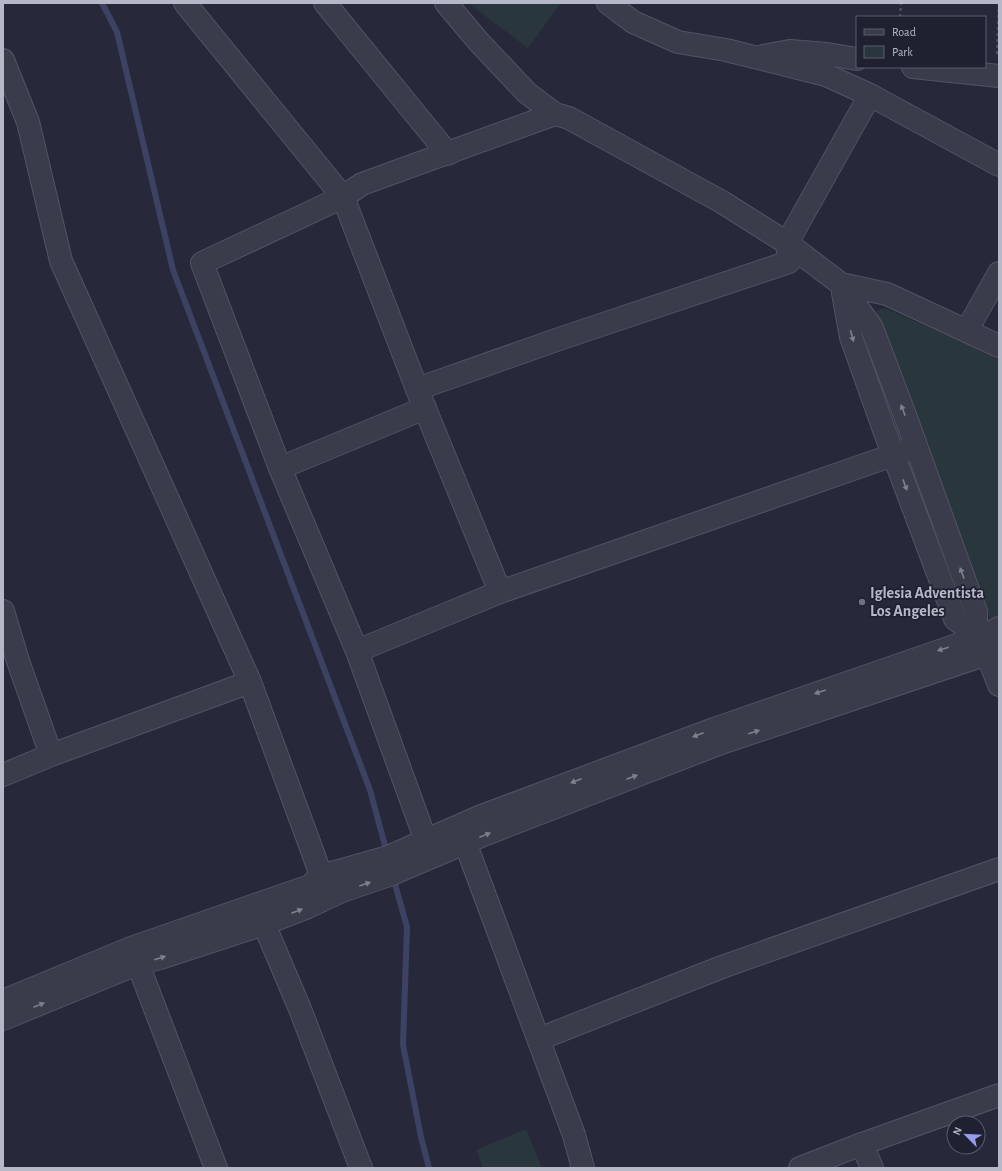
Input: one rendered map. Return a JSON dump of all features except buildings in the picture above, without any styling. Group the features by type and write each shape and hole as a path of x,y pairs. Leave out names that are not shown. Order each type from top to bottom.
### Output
{"street":[{"path":"185,3 343,197 421,398 500,592"},
{"path":"325,3 448,154"},
{"path":"446,3 478,41 527,93 555,114 569,118 722,202 787,243 842,284 872,328 976,612 976,626 991,642 999,685"},
{"path":"608,3 633,22 678,42 726,50 826,75 870,95 999,165"},
{"path":"756,58 790,51 827,54 856,59"},
{"path":"3,60 28,122 46,203 61,260 250,682 328,897"},
{"path":"924,68 998,75"},
{"path":"280,468 421,398 562,338 789,262 787,243 870,95"},
{"path":"426,841 357,651 280,468 202,263 343,197 362,184 555,114"},
{"path":"967,330 999,273"},
{"path":"842,284 887,294 999,346"},
{"path":"842,284 851,337 955,619 991,642"},
{"path":"357,651 500,592 916,447"},
{"path":"3,611 18,661 51,755"},
{"path":"3,1001 134,956 310,886 321,876 388,857 479,817 714,729 991,642"},
{"path":"3,1019 134,956 264,924 308,907 328,897 392,874 465,842 720,743 991,642"},
{"path":"3,775 51,755 250,682"},
{"path":"465,842 574,1135 583,1168"},
{"path":"539,1039 722,967 999,869"},
{"path":"264,924 300,1009 361,1168"},
{"path":"134,956 216,1168"},
{"path":"800,1168 999,1095"},
{"path":"862,1144 872,1168"}],"path":[{"path":"900,16 901,3"},
{"path":"998,75 999,3"}],"green space":[{"path":"468,3 561,3 528,48"},
{"path":"880,309 887,309 999,360 999,616 991,620 876,312"},
{"path":"526,1129 542,1168 483,1168 476,1150"}],"waterway":[{"path":"102,3 117,32 173,270 370,790 387,853"},
{"path":"393,877 407,927 403,1045 421,1137 429,1168"}],"place":[{"name":"Iglesia Adventista Los Angeles","path":"862,602"}]}
